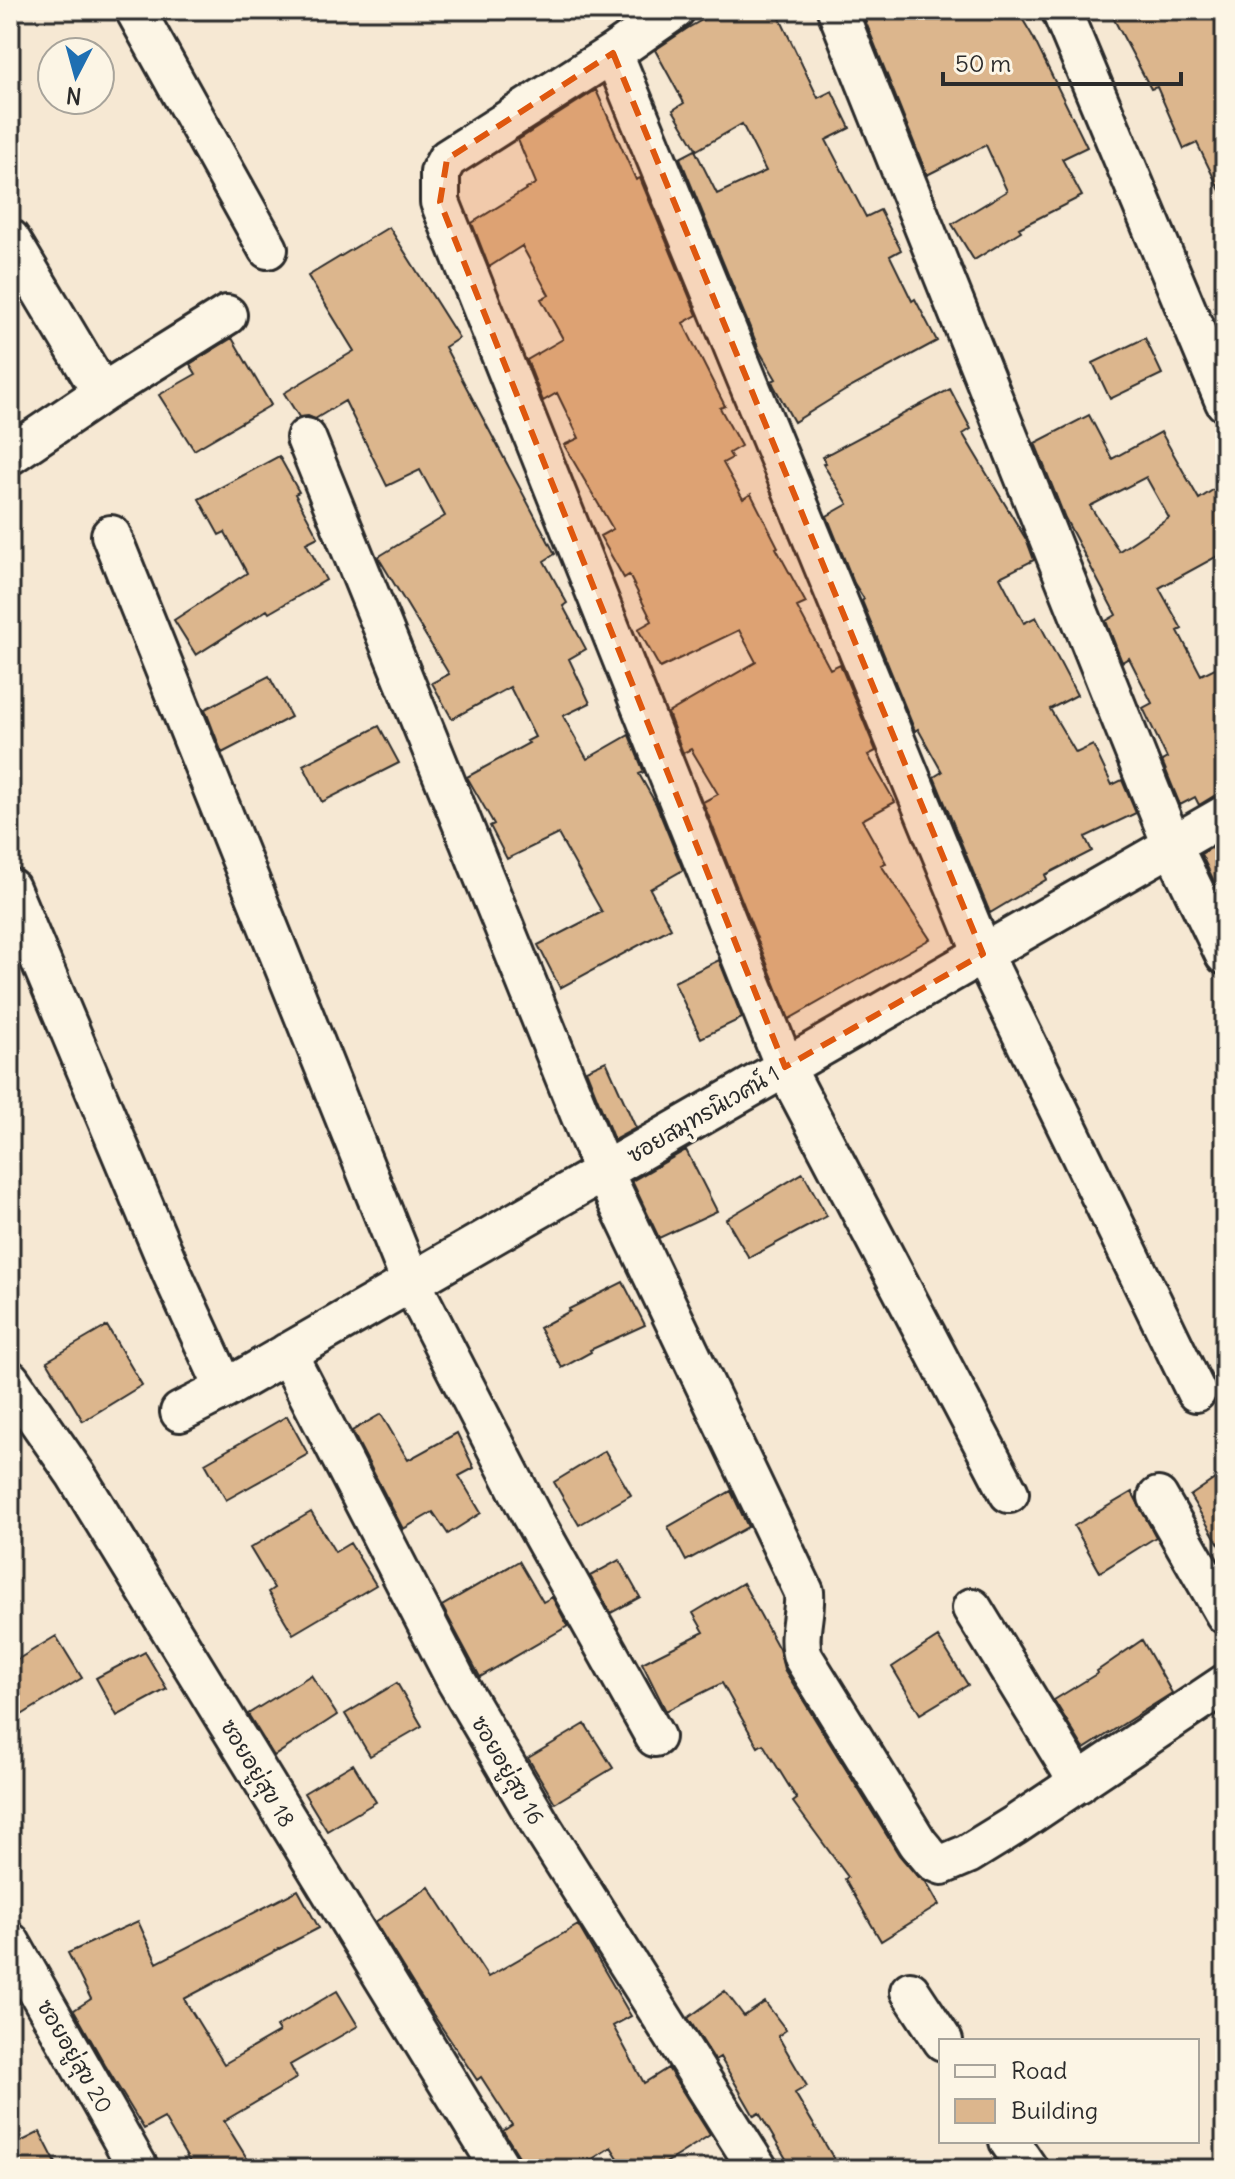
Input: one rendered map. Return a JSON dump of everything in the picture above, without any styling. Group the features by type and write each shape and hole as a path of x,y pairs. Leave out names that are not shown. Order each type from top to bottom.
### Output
{"street":[{"path":"135,10 268,249"},
{"path":"675,10 447,159 440,172 440,202 785,1067 1009,1493"},
{"path":"837,10 1172,845 1225,955"},
{"path":"1061,10 1225,402"},
{"path":"613,53 983,954 1196,1392"},
{"path":"10,239 102,393"},
{"path":"10,455 227,315"},
{"path":"306,438 603,1171 804,1592 806,1605 799,1646 803,1657 918,1843 933,1861 942,1865 968,1854 1225,1684"},
{"path":"111,535 411,1282 531,1515 655,1737"},
{"name":"ซอยสมุทรนิเวศน์ 1","path":"180,1412 1225,815"},
{"path":"10,888 171,1271 225,1389"},
{"name":"ซอยอยู่สุข 16","path":"287,1353 457,1682 543,1829 758,2169"},
{"name":"ซอยอยู่สุข 18","path":"10,1380 76,1475 501,2169"},
{"path":"1158,1497 1225,1614"},
{"path":"972,1608 1079,1783"},
{"name":"ซอยอยู่สุข 20","path":"10,1942 139,2169"},
{"path":"910,1991 942,2039"},
{"path":"1010,2143 1028,2169"}],"highlighted area":[{"path":"613,53 983,954 785,1067 440,202 447,159"}],"building":[{"path":"704,10 776,10 818,98 832,91 850,128 826,140 866,217 880,210 901,250 890,256 912,301 915,299 937,341 794,422 774,386 772,381 776,379 760,352 680,158 695,150 717,194 766,171 742,124 697,150 673,110 684,103 655,50 707,17"},
{"path":"861,10 1017,10 1087,147 1062,159 1082,196 1019,228 1021,231 974,260 952,224 1007,191 986,145 927,175"},
{"path":"1109,10 1225,10 1225,201 1197,143 1184,149 1157,87 1151,89"},
{"path":"596,90 636,180 640,178 697,315 683,323 725,406 720,408 741,446 729,453 732,458 723,463 743,499 751,494 806,603 797,607 830,669 840,664 876,751 868,755 895,802 862,820 886,863 881,865 930,939 789,1019 703,802 718,794 691,749 683,753 668,713 756,662 739,630 660,668 638,629 652,621 629,575 624,578 600,536 613,529 564,445 579,438 557,393 543,401 527,360 563,339 541,299 549,295 522,246 489,267 472,223 536,183 518,140"},
{"path":"389,227 459,338 445,347 555,554 544,561 567,603 563,606 586,649 569,659 590,703 563,716 587,759 629,735 644,772 639,774 656,804 683,870 650,889 671,928 560,988 538,945 602,912 558,834 507,859 490,826 494,824 467,777 535,737 510,687 452,719 432,683 449,674 378,557 445,516 420,470 387,486 345,401 315,419 299,417 284,393 354,351 308,276"},
{"path":"232,338 271,405 194,450 159,395 196,374 190,364"},
{"path":"1145,338 1162,374 1110,399 1093,363"},
{"path":"950,389 971,429 963,434 1027,541 1034,560 1000,577 1024,623 1036,617 1077,695 1050,709 1076,753 1093,745 1112,785 1122,780 1136,813 1085,837 1092,851 1045,875 1047,879 990,913 934,777 942,772 918,729 915,731 862,601 864,599 854,583 827,516 848,504 823,464 826,463 822,457"},
{"path":"1089,415 1112,459 1161,432 1199,499 1225,482 1225,552 1159,588 1182,629 1178,631 1201,675 1225,663 1225,793 1199,805 1195,797 1180,805 1162,761 1167,758 1143,708 1152,703 1129,658 1122,662 1106,621 1116,615 1065,518 1035,443","holes":["1146,477 1169,518 1119,551 1090,506"]},
{"path":"279,456 299,492 295,494 318,537 306,543 326,580 269,613 267,610 196,655 174,620 247,573 225,532 219,535 199,499"},
{"path":"269,676 291,717 222,753 205,709"},
{"path":"379,726 399,763 322,802 303,765"},
{"path":"1225,840 1225,904 1201,854"},
{"path":"719,960 742,1018 701,1038 674,982"},
{"path":"606,1061 636,1128 614,1140 586,1070"},
{"path":"686,1150 717,1211 659,1238 632,1181"},
{"path":"803,1173 827,1216 749,1258 726,1219"},
{"path":"623,1282 645,1325 590,1350 562,1368 539,1328"},
{"path":"107,1326 142,1385 83,1421 47,1361"},
{"path":"381,1414 408,1460 457,1433 474,1468 459,1476 481,1513 448,1534 433,1512 403,1529 352,1431"},
{"path":"287,1416 308,1454 226,1500 205,1463"},
{"path":"605,1451 631,1495 579,1525 554,1482"},
{"path":"1225,1472 1225,1554 1190,1496"},
{"path":"731,1491 748,1527 686,1561 668,1527"},
{"path":"1132,1492 1156,1537 1100,1572 1074,1526"},
{"path":"311,1512 335,1552 350,1543 376,1585 293,1634 268,1592 274,1588 250,1548"},
{"path":"619,1560 640,1597 611,1613 590,1576"},
{"path":"519,1561 543,1602 552,1597 568,1626 480,1677 442,1606"},
{"path":"743,1583 779,1649 784,1669 899,1855 926,1882 939,1905 881,1941 845,1879 848,1877 793,1802 797,1799 763,1744 758,1747 722,1683 666,1711 642,1663 704,1632 693,1613"},
{"path":"56,1636 82,1678 10,1722 10,1664"},
{"path":"938,1637 968,1685 920,1714 892,1667"},
{"path":"1142,1640 1172,1693 1084,1749 1054,1700 1098,1673"},
{"path":"145,1652 167,1689 117,1716 96,1678"},
{"path":"311,1675 337,1715 274,1756 248,1714"},
{"path":"397,1683 422,1726 370,1756 345,1714"},
{"path":"585,1724 613,1768 555,1803 528,1758"},
{"path":"353,1764 376,1802 327,1831 304,1793"},
{"path":"429,1887 488,1977 578,1925 631,2016 613,2026 644,2083 668,2068 710,2135 656,2169 625,2169 611,2147 577,2169 523,2169 520,2158 503,2131 512,2125 481,2077 477,2080 375,1922"},
{"path":"298,1890 319,1928 184,1999 224,2064 279,2032 276,2027 337,1991 358,2026 290,2065 297,2078 224,2121 248,2160 232,2169 194,2169 164,2118 144,2129 105,2065 74,2010 91,1999 68,1953 138,1921 157,1963"},
{"path":"725,1991 744,2016 765,2002 786,2030 778,2036 807,2086 795,2093 840,2169 792,2169 759,2113 754,2116 720,2057 715,2060 688,2018"},
{"path":"40,2132 59,2169 10,2169 10,2147"}]}
